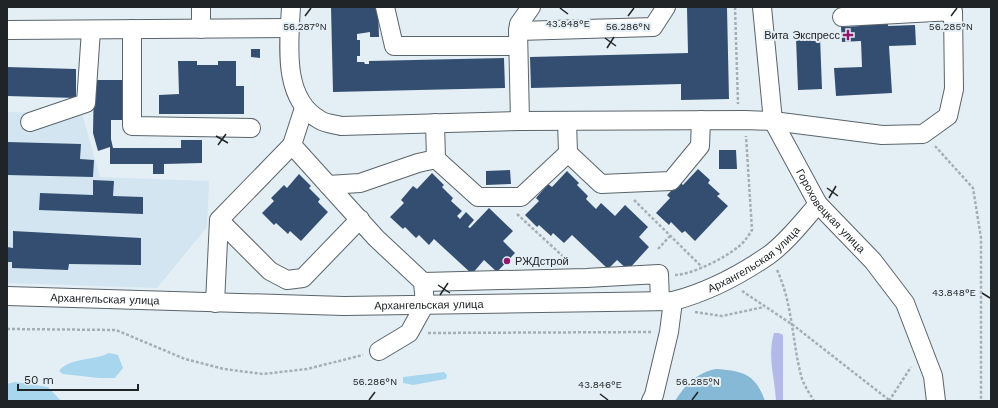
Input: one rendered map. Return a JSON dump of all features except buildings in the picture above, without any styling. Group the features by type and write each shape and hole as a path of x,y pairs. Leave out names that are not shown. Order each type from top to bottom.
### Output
{"street":[{"path":"200,29 201,7"},
{"path":"291,7 291,71 294,90 304,108 321,121 341,126 520,121 745,120 773,121 882,135 924,134 948,116 954,89 952,11 842,17"},
{"path":"384,7 394,46 518,39 653,27 666,7"},
{"path":"520,121 519,24 531,7"},
{"name":"Гороховецкая улица","path":"762,7 773,121 818,204 873,260 905,303 924,348 933,376 936,401"},
{"path":"7,30 290,28"},
{"path":"30,122 86,103 91,30"},
{"path":"132,30 132,126 251,128"},
{"path":"215,303 219,220 292,145 304,108"},
{"path":"567,121 568,153 601,184 617,184 671,181 700,146 701,120"},
{"path":"435,123 436,159 478,197 521,197 568,153"},
{"path":"292,145 376,238 423,282 425,304 409,333 379,351"},
{"path":"328,185 360,183 418,163 436,159"},
{"name":"Архангельская улица","path":"7,296 344,306 666,301 701,294 770,254 797,229 818,204"},
{"path":"219,220 270,271 286,280 303,278 360,219"},
{"path":"423,282 589,278 659,274 666,301 669,332 654,395 651,401"},
{"path":"589,278 594,301"}],"path":[{"path":"659,274 678,275 691,272 702,267 739,247 752,230 745,120 737,102 735,7"},
{"path":"924,134 973,188 982,238 981,401"},
{"path":"617,184 702,267"},
{"path":"498,197 589,278"},
{"path":"658,249 670,236"},
{"path":"770,254 782,280 793,325 803,380 814,401"},
{"path":"726,280 764,307 793,325 889,400 924,348"},
{"path":"666,301 699,314 722,316 764,307"},
{"path":"7,329 116,330 186,359 224,369 263,374 307,369 379,351"},
{"path":"409,333 669,332"}],"shaded area":[{"path":"7,112 82,114 100,177 209,181 207,227 157,288 7,283"},
{"path":"774,333 783,335 783,401 776,401 771,359"},
{"path":"109,353 118,355 123,368 115,378 99,378 63,374 59,371 69,363"},
{"path":"716,369 733,371 746,375 757,384 765,401 675,401 692,380 703,373"},
{"path":"444,372 447,375 446,379 413,385 403,383 403,377"},
{"path":"15,382 48,387 61,401 7,401 7,384"}],"place":[{"name":"Вита Экспресс","path":"848,35"},
{"name":"РЖДстрой","path":"507,261"}]}
